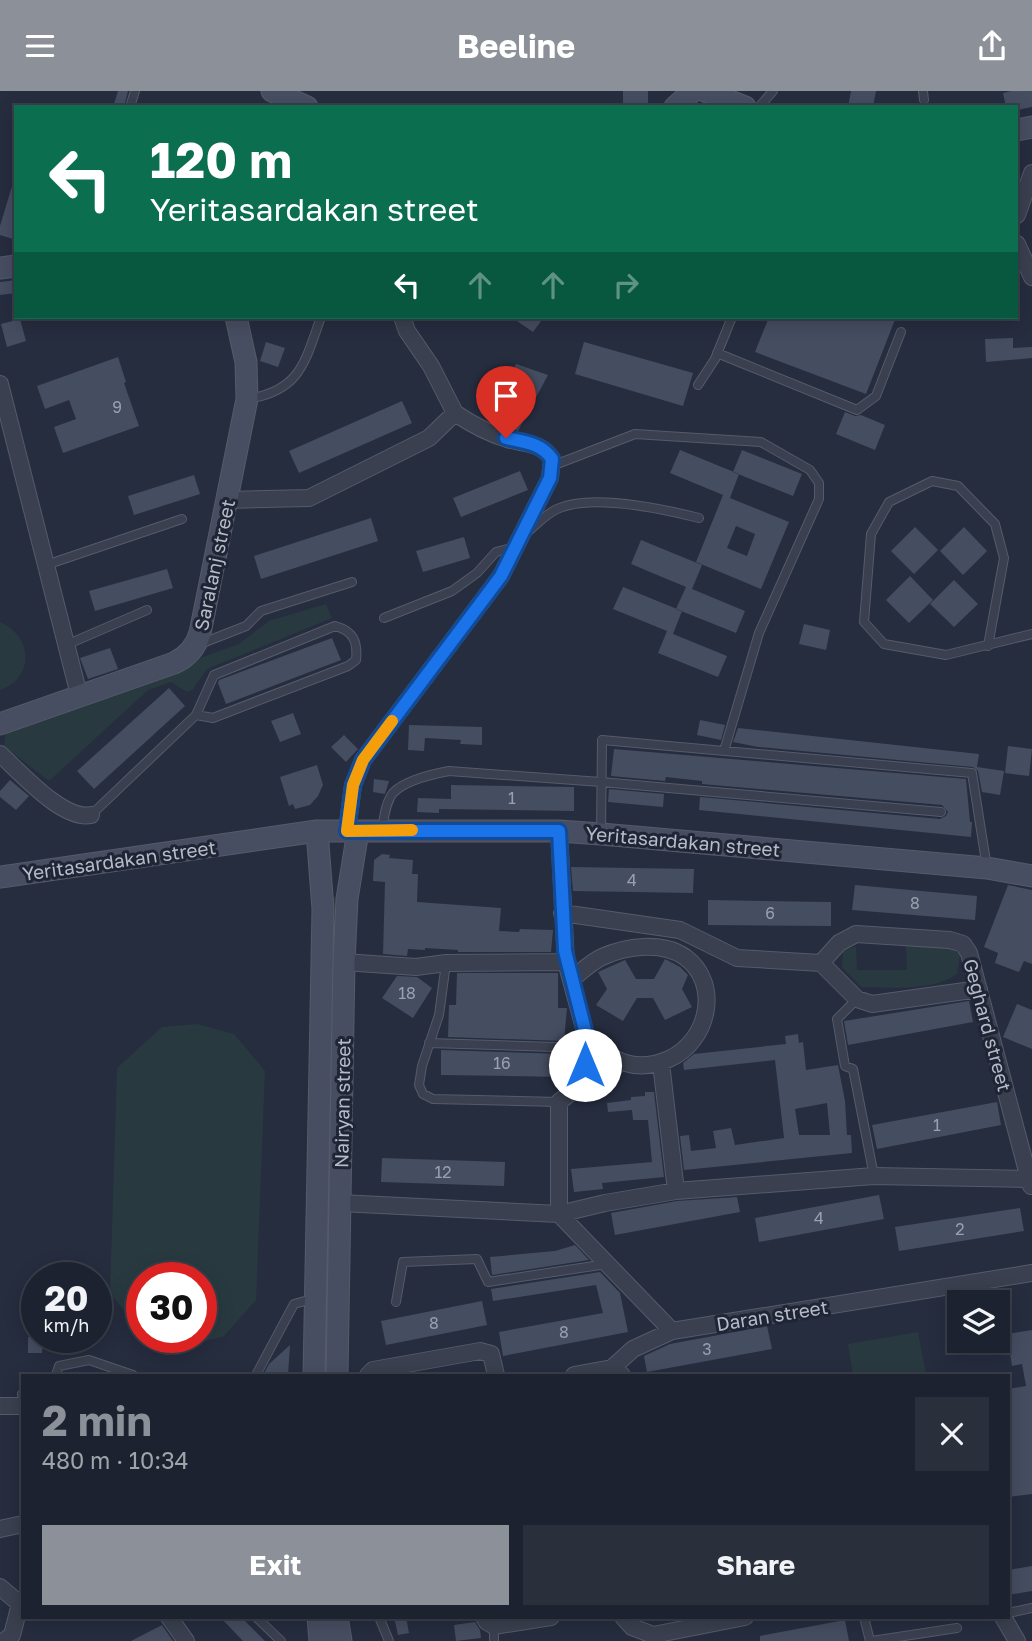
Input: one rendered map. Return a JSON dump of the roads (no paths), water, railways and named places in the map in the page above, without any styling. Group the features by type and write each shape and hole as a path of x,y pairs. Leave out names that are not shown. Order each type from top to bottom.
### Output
{"street":[{"path":"272,91 303,105"},
{"path":"677,105 694,91"},
{"path":"705,91 735,100"},
{"path":"1018,212 1032,173"},
{"path":"1018,246 1032,277"},
{"name":"Saralanj street","path":"0,724 174,663 194,646 200,633 229,500 247,398 246,362 236,319"},
{"path":"352,831 353,785 363,760 501,576 550,478 552,465 552,459 546,450 538,445 506,438 474,425 455,413 403,319"},
{"path":"1,392 79,695"},
{"path":"229,500 309,498 429,438 455,413"},
{"path":"0,754 60,807 78,816 91,815"},
{"name":"Yeritasardakan street","path":"0,877 317,831 382,830 559,831 987,868 1032,876"},
{"name":"Nairyan street","path":"314,1374 323,909 317,831"},
{"name":"Nairyan street","path":"337,1374 344,962 352,831"},
{"path":"559,831 566,962 586,1043 584,1082 559,1102 559,1214 672,1331"},
{"path":"562,913 680,930 737,958 821,963 857,999 872,1004 979,989"},
{"name":"Geghard street","path":"821,963 839,943 856,934 950,940 963,944 969,953 1031,1182"},
{"path":"572,979 600,958 625,949 649,947 668,949 685,957 696,968 703,983 706,1000 701,1030 683,1053 661,1063 643,1067 623,1063 586,1043"},
{"path":"344,962 416,967 446,963 566,962"},
{"path":"661,1063 676,1191"},
{"path":"340,1203 559,1214 676,1191 874,1176 1031,1182"},
{"name":"Daran street","path":"617,1372 633,1349 672,1331 1032,1273"},
{"path":"369,1374 373,1370 480,1351 491,1355 496,1374"},
{"path":"588,1374 617,1372"},
{"path":"0,1406 21,1401"},
{"path":"0,1529 21,1524"},
{"path":"0,1587 20,1604 12,1635 4,1641"},
{"path":"170,1619 187,1641"},
{"path":"318,1619 320,1641"},
{"path":"338,1619 341,1641"},
{"path":"494,1633 544,1619"},
{"path":"625,1619 636,1637 734,1619"},
{"path":"1004,1619 1017,1641"},
{"path":"705,1624 708,1641"}],"lane":[{"path":"762,105 773,91"},
{"path":"247,398 269,394 294,379 302,369 320,319"},
{"path":"698,385 717,353 731,319"},
{"path":"717,353 857,410 876,396 901,332"},
{"path":"552,465 635,434 716,438 761,442 810,470 819,484 819,499 760,633 724,751"},
{"path":"988,646 1004,558 995,524 958,486 932,481 889,502 871,534 864,622 884,644 946,656 988,646 1032,634"},
{"path":"384,618 452,591 477,573 496,552 520,541 557,509 592,502 653,506 699,518"},
{"path":"46,565 182,519"},
{"path":"194,646 246,626 261,611 352,582"},
{"path":"66,645 147,610"},
{"path":"91,815 196,715 214,674 335,626 345,629 353,636 358,648 356,660 348,666 213,718 196,715"},
{"path":"601,834 602,740 972,773 987,868"},
{"path":"382,830 388,802 394,792 434,774 449,771 942,812"},
{"path":"446,963 439,1014 422,1066 419,1085 423,1094 433,1099 559,1102"},
{"path":"857,999 837,1019 845,1066 853,1069 874,1176"},
{"path":"429,1043 586,1043"},
{"path":"396,1301 403,1262 477,1259 488,1282 607,1263"},
{"path":"257,1374 294,1304 315,1298"},
{"path":"56,1374 59,1366 89,1360 130,1374"},
{"path":"1010,1613 1032,1608"},
{"path":"258,1619 281,1641"},
{"path":"380,1619 389,1641"},
{"path":"865,1619 871,1641 957,1628"}]}
